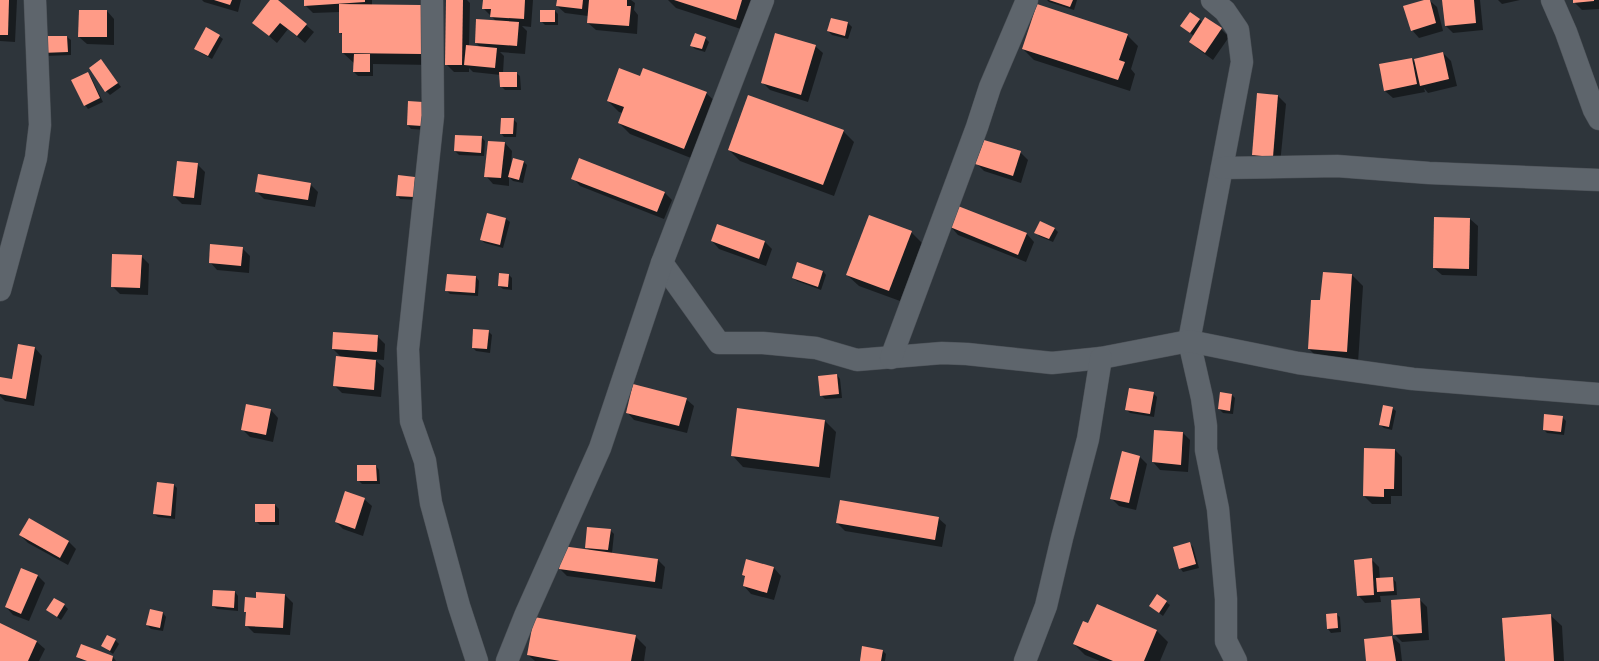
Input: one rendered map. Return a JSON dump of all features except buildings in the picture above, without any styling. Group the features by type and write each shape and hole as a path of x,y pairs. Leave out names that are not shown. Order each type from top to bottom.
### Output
{"street":[{"path":"0,290 36,158 40,125 35,0"},
{"path":"432,0 433,116 408,349 411,421 424,461 431,503 459,606 477,661"},
{"path":"507,661 525,616 600,448 662,263 763,0"},
{"path":"891,358 977,127 990,87 1026,0"},
{"path":"1212,0 1226,11 1238,30 1242,62 1189,341 1202,398 1206,426 1206,450 1218,508 1226,599 1226,641 1236,661"},
{"path":"1552,0 1566,32 1594,110 1599,119"},
{"path":"1222,168 1337,166 1429,173 1599,180"},
{"path":"662,263 719,343 762,343 816,348 857,360 942,353 967,354 1052,363 1101,358 1189,341 1298,363 1413,379 1599,394"},
{"path":"1025,661 1046,606 1088,439 1101,358"}]}
